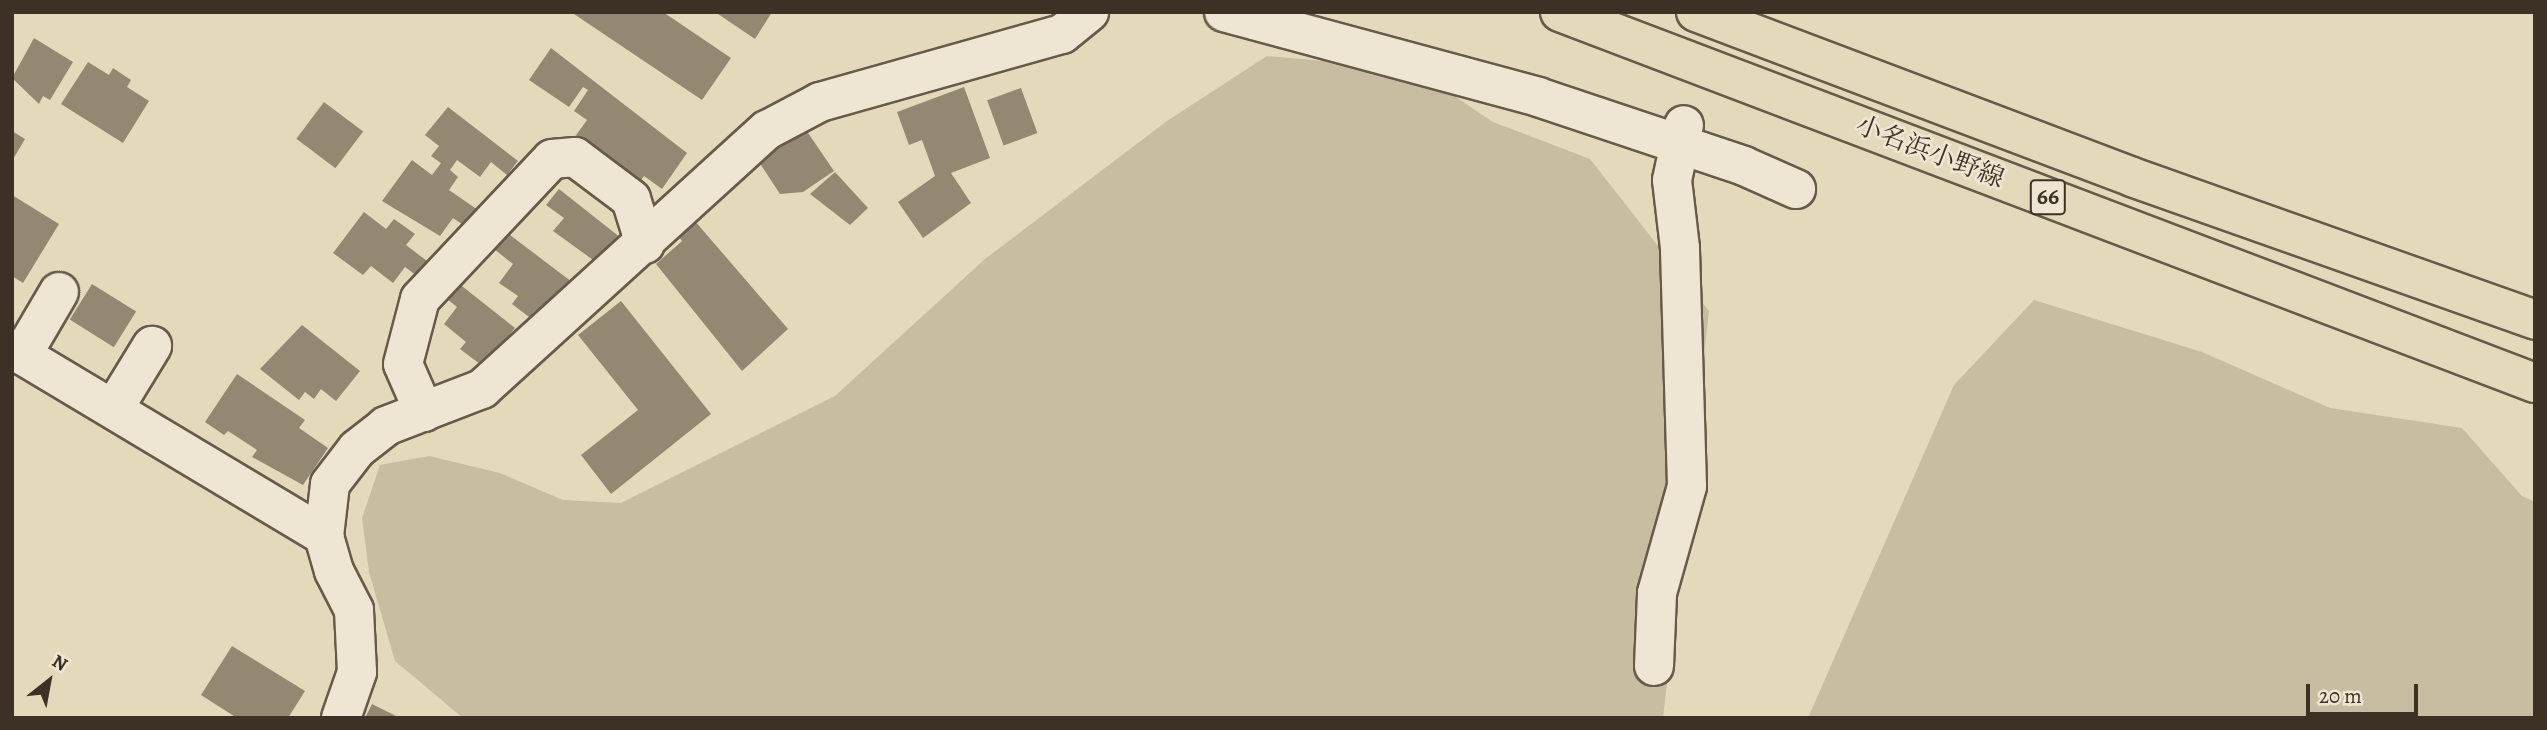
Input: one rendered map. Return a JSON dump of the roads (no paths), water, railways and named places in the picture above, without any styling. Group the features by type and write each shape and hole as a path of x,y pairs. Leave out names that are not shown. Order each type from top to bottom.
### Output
{"main road":[{"name":"小名浜小野線","path":"1560,12 2535,383"},
{"name":"小名浜小野線","path":"1696,12 2132,177 2535,320"}],"street":[{"path":"341,718 357,672 354,610 334,572 324,536 330,484 357,449 386,426 482,389 645,244 767,130 820,102 1062,34 1089,12"},
{"path":"1224,12 1681,134 1796,190"},
{"path":"1654,666 1657,593 1687,486 1684,325 1672,180 1681,134"},
{"path":"424,412 403,364 420,299 552,159 575,157 631,199 645,244"},
{"path":"59,292 17,352 324,536"},
{"path":"114,408 152,346"}]}
